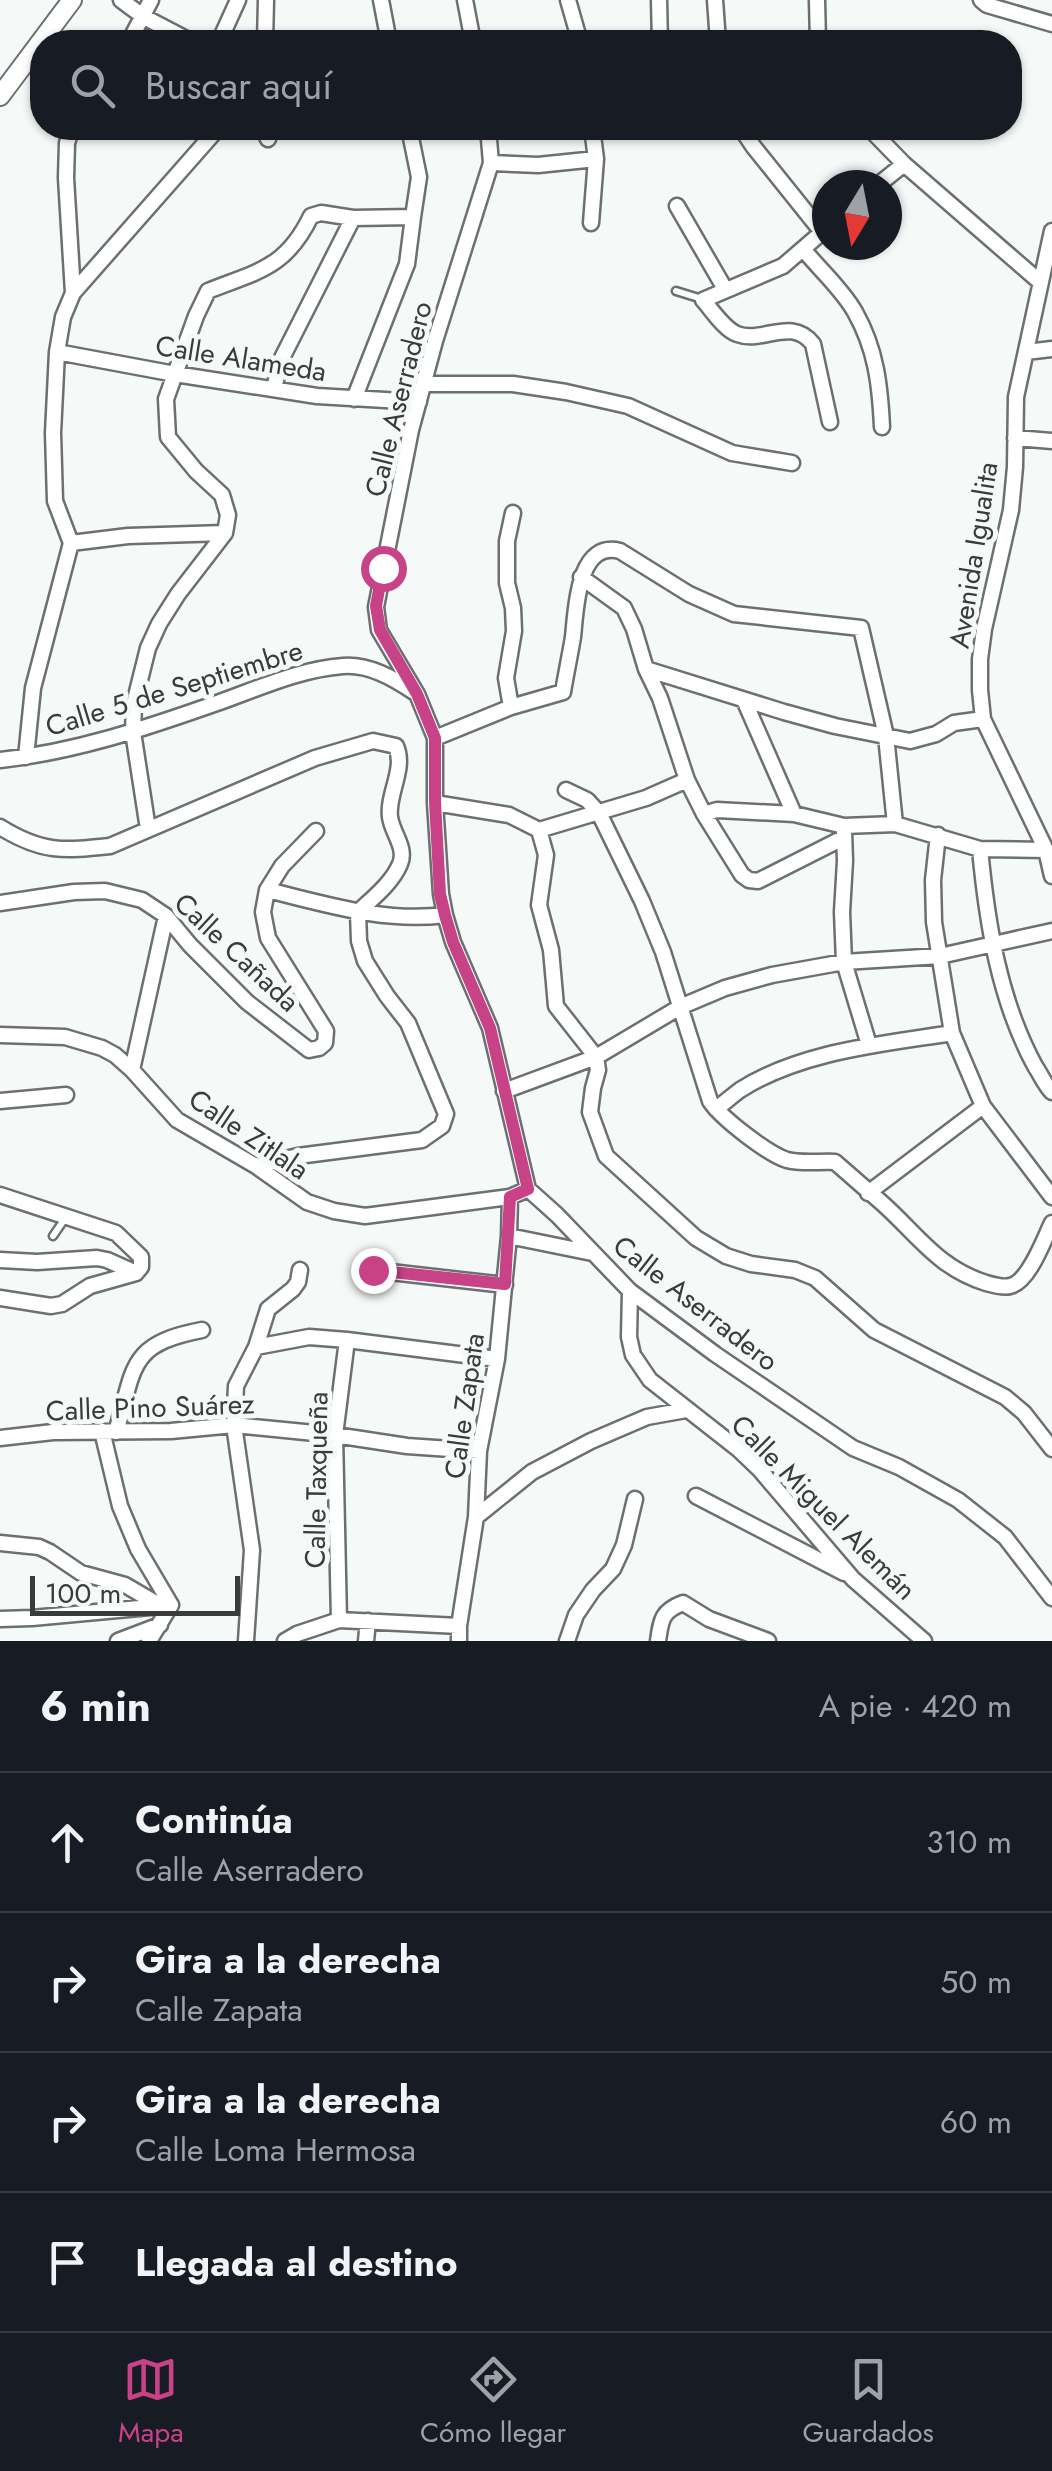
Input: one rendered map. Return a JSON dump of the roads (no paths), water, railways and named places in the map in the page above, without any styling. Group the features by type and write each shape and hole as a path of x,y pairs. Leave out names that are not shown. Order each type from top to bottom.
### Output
{"main road":[{"path":"50,30 72,0"},
{"path":"0,96 30,56"}],"street":[{"path":"121,0 169,30"},
{"path":"136,30 151,0"},
{"path":"224,30 238,0"},
{"path":"265,30 266,0"},
{"path":"380,0 386,30"},
{"path":"465,0 470,30"},
{"path":"568,0 577,30"},
{"path":"659,0 660,30"},
{"path":"715,0 717,30"},
{"path":"817,0 818,30"},
{"path":"986,2 1052,24"},
{"path":"68,140 66,178 74,293"},
{"path":"26,757 33,688 71,544 55,501 53,433 63,317 74,293 208,140"},
{"path":"354,399 407,264 419,177 411,140"},
{"name":"Calle Aserradero","path":"489,140 491,163 434,342 411,430 376,606 380,630 417,694 435,738 440,894 453,942 490,1028 528,1189 630,1291 818,1426 852,1448 958,1500 1006,1537 1052,1598"},
{"path":"591,223 596,159 594,140"},
{"path":"749,140 812,216"},
{"path":"881,140 1040,282"},
{"path":"491,163 538,165 596,159"},
{"path":"897,170 904,164"},
{"path":"677,206 725,289"},
{"path":"148,829 134,732 134,704 148,648 178,594 224,534 228,515 222,495 168,436 166,398 196,316 208,291 260,272 282,258 301,236 311,216 321,213 352,218 413,217"},
{"path":"274,388 282,358 352,218"},
{"name":"Avenida Igualita","path":"1052,231 1016,397 1011,510 980,660 984,719 1046,850 1052,876"},
{"path":"812,242 783,266 703,300 732,332 741,336 794,330 805,334 813,344 830,422"},
{"path":"804,250 853,308 872,348 880,382 882,427"},
{"path":"1026,352 1052,349"},
{"name":"Calle Alameda","path":"58,352 317,396 419,402"},
{"path":"424,384 514,384 566,392 628,406 732,452 792,464"},
{"path":"1015,438 1052,440"},
{"path":"511,707 506,678 514,631 507,582 507,541 513,513"},
{"path":"71,544 128,536 224,534"},
{"path":"435,738 511,707 563,692 581,577 592,559 611,549 689,594 734,614 861,628 886,736 895,824"},
{"path":"581,577 624,608 687,780 704,814 749,880 758,881 844,832 895,824 980,849 1046,850"},
{"name":"Calle 5 de Septiembre","path":"0,760 66,750 134,732 309,671 346,665 375,670 417,694"},
{"path":"646,669 836,726 910,741 936,734 954,723 984,719"},
{"path":"744,700 794,814"},
{"path":"0,827 22,841 45,848 110,846 315,758 374,741 396,746 399,752 390,816 402,855 400,865 386,886 358,912"},
{"path":"435,802 509,815 539,830 646,798 687,780"},
{"path":"566,790 587,800 599,813 642,901 716,1110 758,1143 788,1160 835,1162 937,1258 961,1274 992,1285 1010,1286 1021,1280 1052,1223"},
{"path":"704,814 717,810 794,814 844,832"},
{"path":"539,830 546,855 538,905 552,950 556,1006 596,1057 598,1070 590,1112 606,1156 696,1238 726,1256 815,1278 874,1330 1005,1397 1024,1413 1052,1449"},
{"path":"316,831 282,866 267,890 358,912 417,919 445,915"},
{"path":"844,832 844,962 868,1045"},
{"path":"938,836 934,922 952,1033 983,1106 1052,1197"},
{"path":"980,849 984,896 1001,979 1020,1037 1052,1092"},
{"name":"Calle Cañada","path":"0,904 106,891 142,900 166,916 247,1002 309,1050 319,1048 325,1043 326,1031 268,938 262,912 267,890"},
{"path":"256,1166 298,1156 422,1140 442,1126 446,1114 408,1023 365,960 358,912"},
{"path":"132,1070 166,916"},
{"path":"504,1091 596,1057 680,1007 725,988 844,962 940,956 1052,931"},
{"path":"716,1110 740,1090 776,1072 868,1045 952,1033"},
{"name":"Calle Zitlala","path":"0,1035 65,1038 102,1048 132,1070 177,1120 256,1166 306,1202 334,1211 365,1216 510,1197"},
{"path":"0,1100 66,1094"},
{"path":"868,1193 983,1106"},
{"path":"510,1197 528,1189"},
{"path":"0,1195 116,1233 141,1257 141,1267 136,1272 90,1286 62,1304 51,1306 0,1298"},
{"name":"Calle Zapata","path":"459,1634 476,1517 479,1451 497,1359 510,1197"},
{"path":"509,1236 592,1254"},
{"path":"0,1260 98,1258 136,1272"},
{"path":"246,1641 252,1550 234,1425 236,1386 256,1347 268,1309 298,1282 300,1270"},
{"path":"373,1270 505,1284"},
{"name":"Calle Miguel Alemán","path":"630,1291 629,1337 633,1355 650,1380 738,1449 853,1578 924,1641"},
{"path":"149,1641 166,1606 120,1506 109,1431 138,1360 146,1350 165,1339 202,1330"},
{"path":"256,1347 309,1337 497,1359"},
{"name":"Calle Taxqueña","path":"339,1620 335,1435 347,1340"},
{"path":"476,1517 532,1472 591,1441 647,1416 686,1410"},
{"name":"Calle Pino Suárez","path":"0,1438 53,1432 234,1425 479,1451"},
{"path":"696,1496 853,1578"},
{"path":"567,1641 576,1615 613,1569 624,1545 635,1499"},
{"path":"0,1543 39,1547 80,1573 124,1585 166,1606"},
{"path":"658,1641 660,1622 669,1609 683,1604 709,1619 768,1641"},
{"path":"0,1619 166,1606"},
{"path":"285,1641 339,1620 459,1634"},
{"path":"366,1641 368,1621"},
{"path":"118,1641 160,1625"}],"lane":[{"path":"676,290 703,300"},
{"path":"52,1236 66,1216"}]}
